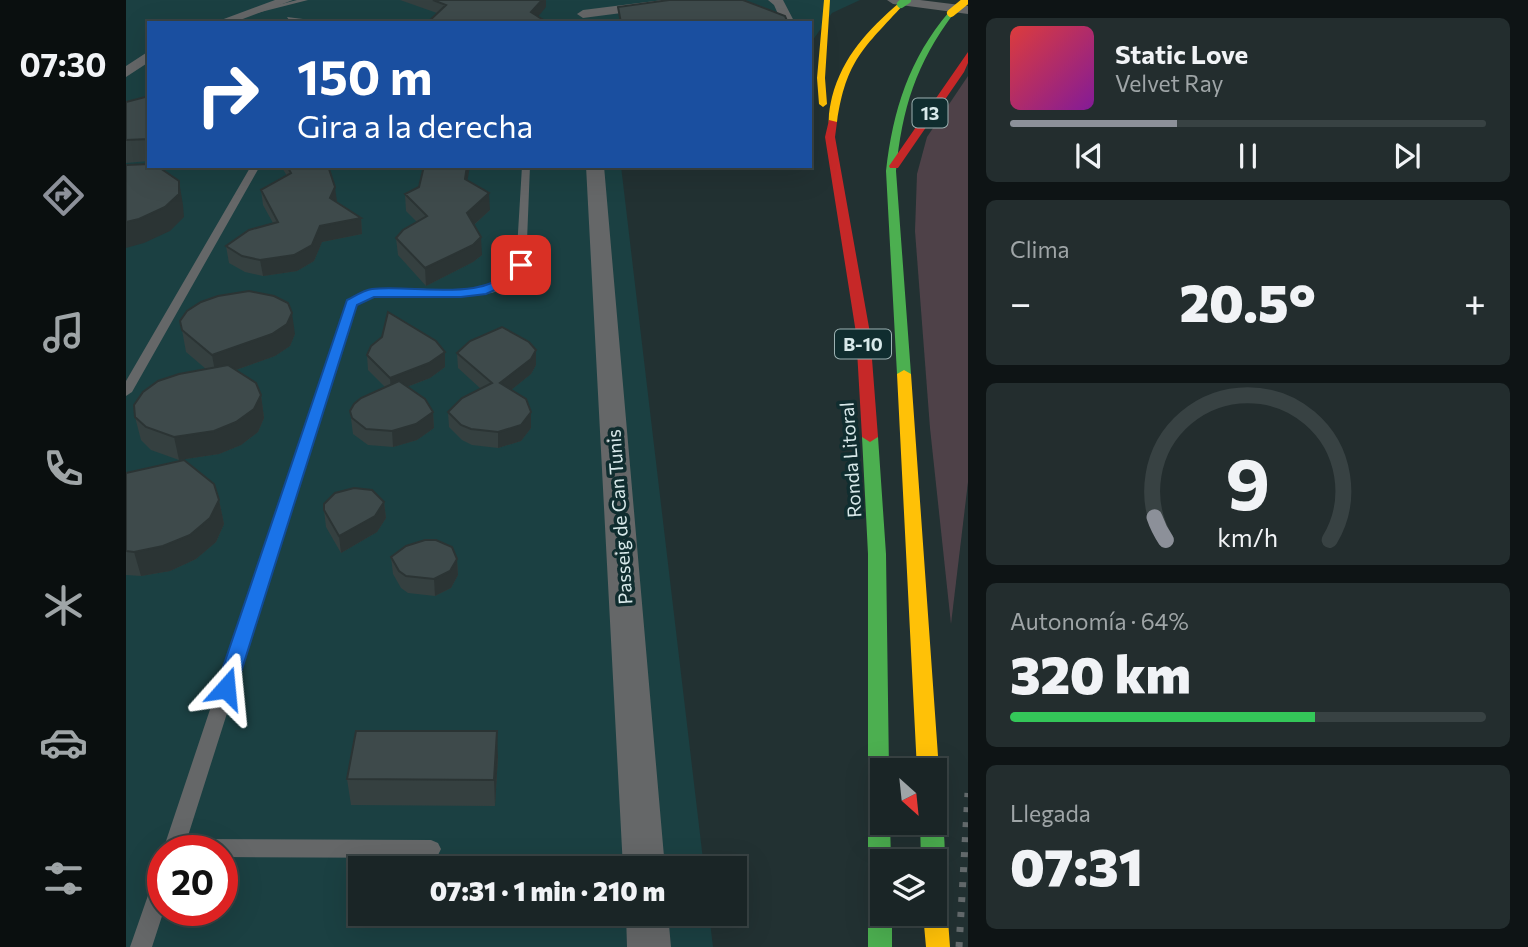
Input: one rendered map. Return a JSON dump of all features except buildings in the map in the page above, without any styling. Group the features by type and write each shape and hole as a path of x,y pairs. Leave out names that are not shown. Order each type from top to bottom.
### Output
{"highway":[{"path":"826,0 821,78 830,136"},
{"name":"B-10","path":"927,758 891,171 896,124 909,72 928,38 967,0"},
{"name":"Ronda Litoral","path":"880,947 877,554 863,333 830,136 836,90 848,62 868,34 901,1"},
{"name":"13","path":"891,171 960,72 968,54"},
{"path":"936,926 937,947"}],"street":[{"path":"225,21 287,0"},
{"path":"267,7 296,0"},
{"path":"587,10 691,0"},
{"path":"774,0 779,3 788,21"},
{"path":"901,1 968,10"},
{"path":"126,74 147,57"},
{"name":"Passeig de Can Tunis","path":"594,168 643,856"},
{"path":"648,926 649,947"}],"lane":[{"path":"267,7 304,0"},
{"path":"289,18 307,21"},
{"path":"126,392 255,168"},
{"path":"178,835 352,303 372,293 473,292 498,286 515,277 521,265 526,168"},
{"path":"238,849 430,849"},
{"path":"141,947 148,926"}],"shaded area":[{"path":"126,0 860,0 832,13 812,41 812,21 147,21 147,168 621,168 703,856 348,856 348,926 710,926 713,947 126,947"},
{"path":"968,76 968,482 951,624 930,428 915,231 917,174 927,137"}],"railway":[{"path":"959,947 968,793"}],"traffic: fast":[{"path":"901,4 907,0"},
{"path":"904,374 891,171 893,149 901,106 915,67 937,30 951,13"},
{"path":"870,437 877,554 880,947"},
{"path":"932,835 932,849"}],"traffic: slow":[{"path":"823,104 821,78 827,0"},
{"path":"951,13 967,0"},
{"path":"832,122 840,84 853,56 873,31 901,4"},
{"path":"904,374 927,758"},
{"path":"936,926 938,947"}],"traffic: jam":[{"path":"894,166 960,72 968,54"},
{"path":"832,122 830,137 863,333 870,437"}],"route":[{"path":"226,688 352,303 364,295 382,292 461,293 486,290 508,282 519,272 521,265"}]}
